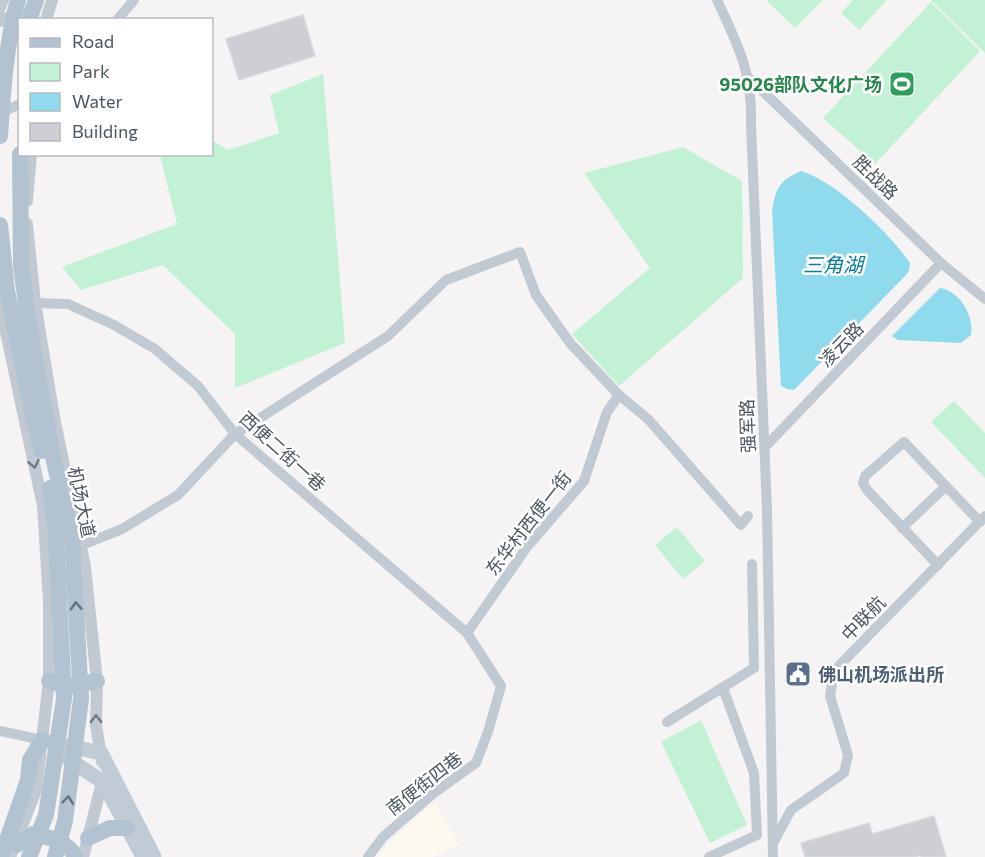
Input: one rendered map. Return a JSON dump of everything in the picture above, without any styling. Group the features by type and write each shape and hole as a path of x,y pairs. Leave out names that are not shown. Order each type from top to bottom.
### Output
{"main road":[{"path":"0,136 13,18 18,0"},
{"path":"30,18 36,0"},
{"path":"0,20 18,22"},
{"path":"0,36 18,38"},
{"name":"机场大道","path":"20,156 21,267 30,332 53,457 72,541 81,699 65,821 55,857"},
{"name":"机场大道","path":"0,225 7,291 51,494 59,573 64,699 46,815 29,857"},
{"path":"49,681 69,686 97,681"},
{"path":"42,740 101,753 154,857"},
{"path":"42,740 103,782 143,857"},
{"path":"0,857 28,780 30,760 42,740"},
{"path":"88,837 110,828 127,828"},
{"path":"13,851 33,834 49,837 65,844 74,852 75,857"}],"street":[{"path":"0,8 3,0"},
{"path":"46,18 51,0"},
{"path":"119,18 134,0"},
{"name":"强军路","path":"717,0 742,52 752,99 751,125 765,447 773,857"},
{"name":"胜战路","path":"747,76 941,263 985,299"},
{"path":"0,113 18,105"},
{"path":"31,156 26,211 35,303 54,417 82,545 93,627 97,681 96,725 103,782 83,857"},
{"path":"82,545 122,529 178,495 235,434 388,336 446,280 520,252 536,295 570,343 619,395 648,419 741,525 748,516"},
{"name":"凌云路","path":"765,447 941,263"},
{"name":"西便二街一巷","path":"35,303 68,304 114,325 155,349 198,386 235,434 467,633"},
{"path":"0,304 43,506 49,601 49,681 36,790 13,851"},
{"name":"东华村西便一街","path":"467,633 527,547 584,481 607,412 619,395"},
{"path":"938,565 867,490 863,483 865,477 904,442 946,486 982,519"},
{"path":"902,528 946,486"},
{"name":"中联航","path":"773,843 791,810 844,773 848,755 830,696 834,671 982,519"},
{"path":"667,722 754,668 752,564"},
{"name":"南便街四巷","path":"368,857 391,830 434,793 476,763 488,732 501,686 467,633"},
{"path":"709,857 757,835 754,773 723,688"},
{"path":"0,731 42,740"}],"shaded area":[{"path":"436,802 459,845 433,857 378,857 388,843"}],"green space":[{"path":"766,0 823,0 795,28"},
{"path":"853,0 887,0 859,30 841,13"},
{"path":"931,0 985,0 985,53"},
{"name":"95026部队文化广场","path":"931,2 980,51 875,164 823,118"},
{"path":"323,74 345,343 235,388 235,334 163,265 81,290 62,267 177,224 160,156 213,156 213,141 228,150 279,133 270,95"},
{"path":"683,147 742,181 743,278 619,386 572,334 650,268 584,173"},
{"path":"954,401 985,433 985,478 931,422"},
{"path":"677,527 705,561 683,579 655,545"},
{"path":"701,720 747,825 710,843 661,742"}],"water":[{"name":"三角湖","path":"801,171 815,177 846,197 889,237 910,263 909,271 905,276 794,390 781,386 772,211 777,190 788,178"},
{"path":"940,288 954,294 964,306 970,320 971,335 961,343 898,340 892,336"}],"building":[{"path":"303,15 315,56 239,80 226,39"},
{"path":"934,816 946,857 921,857 921,855 915,857 805,857 801,843 869,823 872,834"}],"place":[{"name":"95026部队文化广场","path":"902,84"},
{"name":"佛山机场派出所","path":"798,674"}]}
